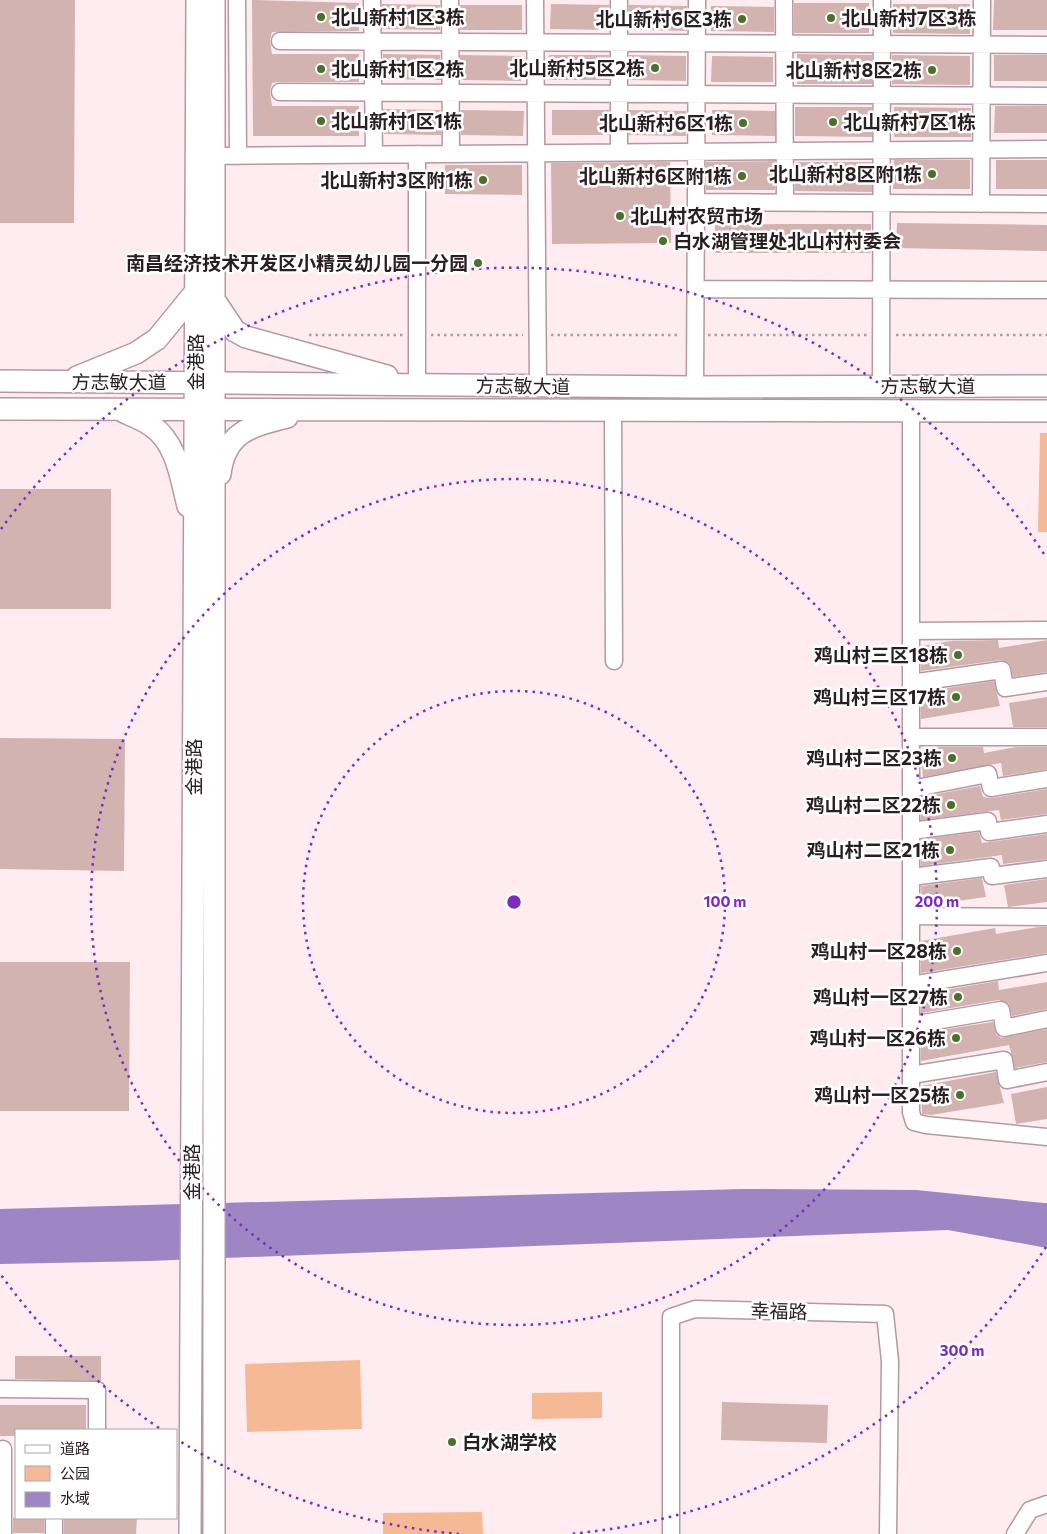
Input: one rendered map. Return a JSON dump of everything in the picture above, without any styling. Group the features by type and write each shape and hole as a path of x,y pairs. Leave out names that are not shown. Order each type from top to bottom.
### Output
{"main road":[{"name":"金港路","path":"197,0 205,156 204,530 213,1186 214,1534"},
{"name":"金港路","path":"205,156 214,0"},
{"path":"67,381 136,353 157,339 205,294 235,331 246,337 417,384"},
{"name":"方志敏大道","path":"0,381 695,387 1047,386"},
{"name":"方志敏大道","path":"0,409 1047,411"},
{"path":"119,409 152,426 166,438 204,530"},
{"path":"204,530 222,460 230,443 242,432 262,423 321,410"},
{"name":"金港路","path":"190,1534 183,1504 191,1292 204,530"}],"street":[{"path":"238,0 238,156"},
{"path":"372,0 374,154"},
{"path":"450,0 451,153"},
{"path":"535,0 538,386"},
{"path":"619,0 619,152"},
{"path":"695,387 697,0"},
{"path":"784,0 785,202"},
{"path":"881,387 880,150 882,0"},
{"path":"981,204 982,0"},
{"path":"280,41 1047,44"},
{"path":"280,92 1047,96"},
{"path":"205,156 1047,149"},
{"path":"417,154 417,384"},
{"path":"696,202 1047,204"},
{"path":"696,289 1047,290"},
{"path":"612,410 614,661"},
{"path":"911,410 911,1112 914,1122 1047,1137"},
{"path":"911,631 1047,630"},
{"path":"911,683 1002,670 1005,688 1047,682"},
{"path":"911,737 1047,737"},
{"path":"911,788 988,774 991,788 1047,779"},
{"path":"911,831 988,821 989,832 1047,824"},
{"path":"911,877 991,866 992,876 1047,869"},
{"path":"911,916 1047,917"},
{"path":"911,985 1047,963"},
{"path":"911,1025 1001,1010 1004,1028 1047,1020"},
{"path":"911,1075 1004,1060 1007,1080 1047,1072"},
{"name":"幸福路","path":"671,1534 671,1317 695,1309 884,1314 890,1361 888,1534"},
{"path":"0,1389 97,1390 97,1429"},
{"path":"3,1534 6,1501 6,1449"},
{"path":"1015,1534 1030,1510 1047,1503"},
{"path":"54,1519 54,1534"}],"path":[{"path":"300,335 1047,335"}],"green space":[{"path":"1040,433 1047,433 1047,532 1038,532"},
{"path":"360,1360 362,1429 247,1432 245,1364"},
{"path":"602,1392 602,1418 532,1419 532,1393"},
{"path":"482,1512 483,1534 383,1534 383,1513"}],"water":[{"path":"743,1189 916,1190 1047,1203 1047,1248 948,1230 149,1261 0,1264 0,1209"}],"building":[{"path":"0,0 75,0 74,223 0,223"},
{"path":"252,0 359,3 359,31 272,32 270,40 272,54 359,54 359,82 280,82 272,83 270,92 272,106 359,106 359,136 253,136"},
{"path":"994,0 1047,0 1047,30 993,30"},
{"name":"北山新村7区3栋","path":"794,3 869,3 869,33 794,33"},
{"path":"382,4 440,5 440,30 382,29"},
{"path":"551,4 609,5 609,30 550,29"},
{"path":"893,4 970,4 970,34 893,33"},
{"path":"460,5 522,5 522,30 460,30"},
{"path":"629,5 687,6 687,31 629,30"},
{"name":"北山新村6区3栋","path":"711,6 774,7 774,32 711,31"},
{"path":"383,54 440,55 441,80 383,79"},
{"path":"797,54 872,55 872,84 797,84"},
{"path":"460,55 521,56 521,81 461,80"},
{"path":"549,55 609,55 609,80 549,80"},
{"name":"北山新村5区2栋","path":"629,55 686,56 686,81 629,80"},
{"name":"北山新村8区2栋","path":"892,55 970,56 970,85 892,84"},
{"path":"994,55 1047,55 1047,81 994,81"},
{"path":"712,56 773,57 773,82 711,82"},
{"path":"995,106 1047,106 1047,133 994,133"},
{"name":"北山新村7区1栋","path":"795,107 872,107 872,137 795,136"},
{"path":"894,107 971,108 971,137 894,137"},
{"path":"383,109 441,110 441,135 384,134"},
{"path":"461,110 524,111 523,136 461,135"},
{"path":"552,110 609,110 609,135 552,135"},
{"path":"629,110 686,111 686,136 629,135"},
{"name":"北山新村6区1栋","path":"712,110 775,111 775,136 712,135"},
{"name":"北山新村8区附1栋","path":"894,160 970,160 970,189 893,189"},
{"path":"996,160 1047,160 1047,189 996,189"},
{"name":"北山新村6区附1栋","path":"775,161 775,190 706,190 706,162"},
{"name":"北山村农贸市场","path":"670,162 671,243 552,244 551,163"},
{"path":"795,162 872,162 872,192 795,191"},
{"name":"北山新村3区附1栋","path":"445,165 522,165 522,195 445,194"},
{"path":"897,223 1047,225 1047,251 896,248"},
{"path":"871,224 871,253 715,253 715,225"},
{"path":"0,489 111,489 111,609 0,609"},
{"path":"998,640 999,648 1047,640 1047,672 1013,677 1010,664 1001,660 921,671 921,646 951,641"},
{"name":"鸡山村三区17栋","path":"994,681 1000,706 921,719 921,692"},
{"path":"1047,697 1047,727 1013,727 1009,703"},
{"path":"0,738 125,739 124,871 0,869"},
{"path":"941,747 983,747 984,753 1016,747 1047,747 1047,769 1003,776 1001,763 923,777 921,750"},
{"path":"980,786 983,797 992,798 1047,789 1047,814 1001,820 999,810 921,820 921,797"},
{"path":"979,832 982,843 1047,834 1047,859 1003,864 1002,855 921,866 921,842 925,842 924,839"},
{"path":"982,878 986,897 922,906 921,886"},
{"path":"1047,879 1047,902 1008,907 1004,885"},
{"name":"鸡山村一区28栋","path":"1047,927 1047,953 921,973 921,941 995,928 996,934"},
{"path":"0,962 130,962 129,1111 0,1111"},
{"path":"998,981 999,990 1047,982 1047,1009 1012,1016 1009,1004 999,1000 921,1013 921,994"},
{"name":"鸡山村一区26栋","path":"993,1022 996,1034 1001,1038 1047,1029 1047,1062 1015,1068 1009,1045 921,1061 921,1033"},
{"name":"鸡山村一区25栋","path":"996,1072 1004,1103 931,1115 922,1114 921,1086"},
{"path":"1047,1087 1047,1119 1016,1124 1011,1094"},
{"path":"15,1356 101,1356 101,1381 15,1379"},
{"path":"722,1402 828,1405 827,1443 721,1440"},
{"path":"0,1405 86,1405 86,1429 15,1429 15,1436 0,1436"},
{"path":"13,1518 44,1519 44,1533 13,1533"},
{"path":"64,1519 137,1519 136,1534 64,1534"}],"place":[{"name":"北山新村1区3栋","path":"321,17"},
{"name":"北山新村7区3栋","path":"831,18"},
{"name":"北山新村6区3栋","path":"742,19"},
{"name":"北山新村5区2栋","path":"655,68"},
{"name":"北山新村1区2栋","path":"321,69"},
{"name":"北山新村8区2栋","path":"932,70"},
{"name":"北山新村1区1栋","path":"321,121"},
{"name":"北山新村7区1栋","path":"833,122"},
{"name":"北山新村6区1栋","path":"743,123"},
{"name":"北山新村8区附1栋","path":"932,174"},
{"name":"北山新村6区附1栋","path":"742,176"},
{"name":"北山新村3区附1栋","path":"483,180"},
{"name":"北山村农贸市场","path":"620,216"},
{"name":"白水湖管理处北山村村委会","path":"663,241"},
{"name":"南昌经济技术开发区小精灵幼儿园一分园","path":"478,263"},
{"name":"鸡山村三区18栋","path":"958,655"},
{"name":"鸡山村三区17栋","path":"956,697"},
{"name":"鸡山村二区23栋","path":"952,758"},
{"name":"鸡山村二区22栋","path":"951,805"},
{"name":"鸡山村二区21栋","path":"950,850"},
{"name":"鸡山村一区28栋","path":"957,951"},
{"name":"鸡山村一区27栋","path":"958,997"},
{"name":"鸡山村一区26栋","path":"956,1038"},
{"name":"鸡山村一区25栋","path":"960,1095"},
{"name":"白水湖学校","path":"452,1442"}]}
